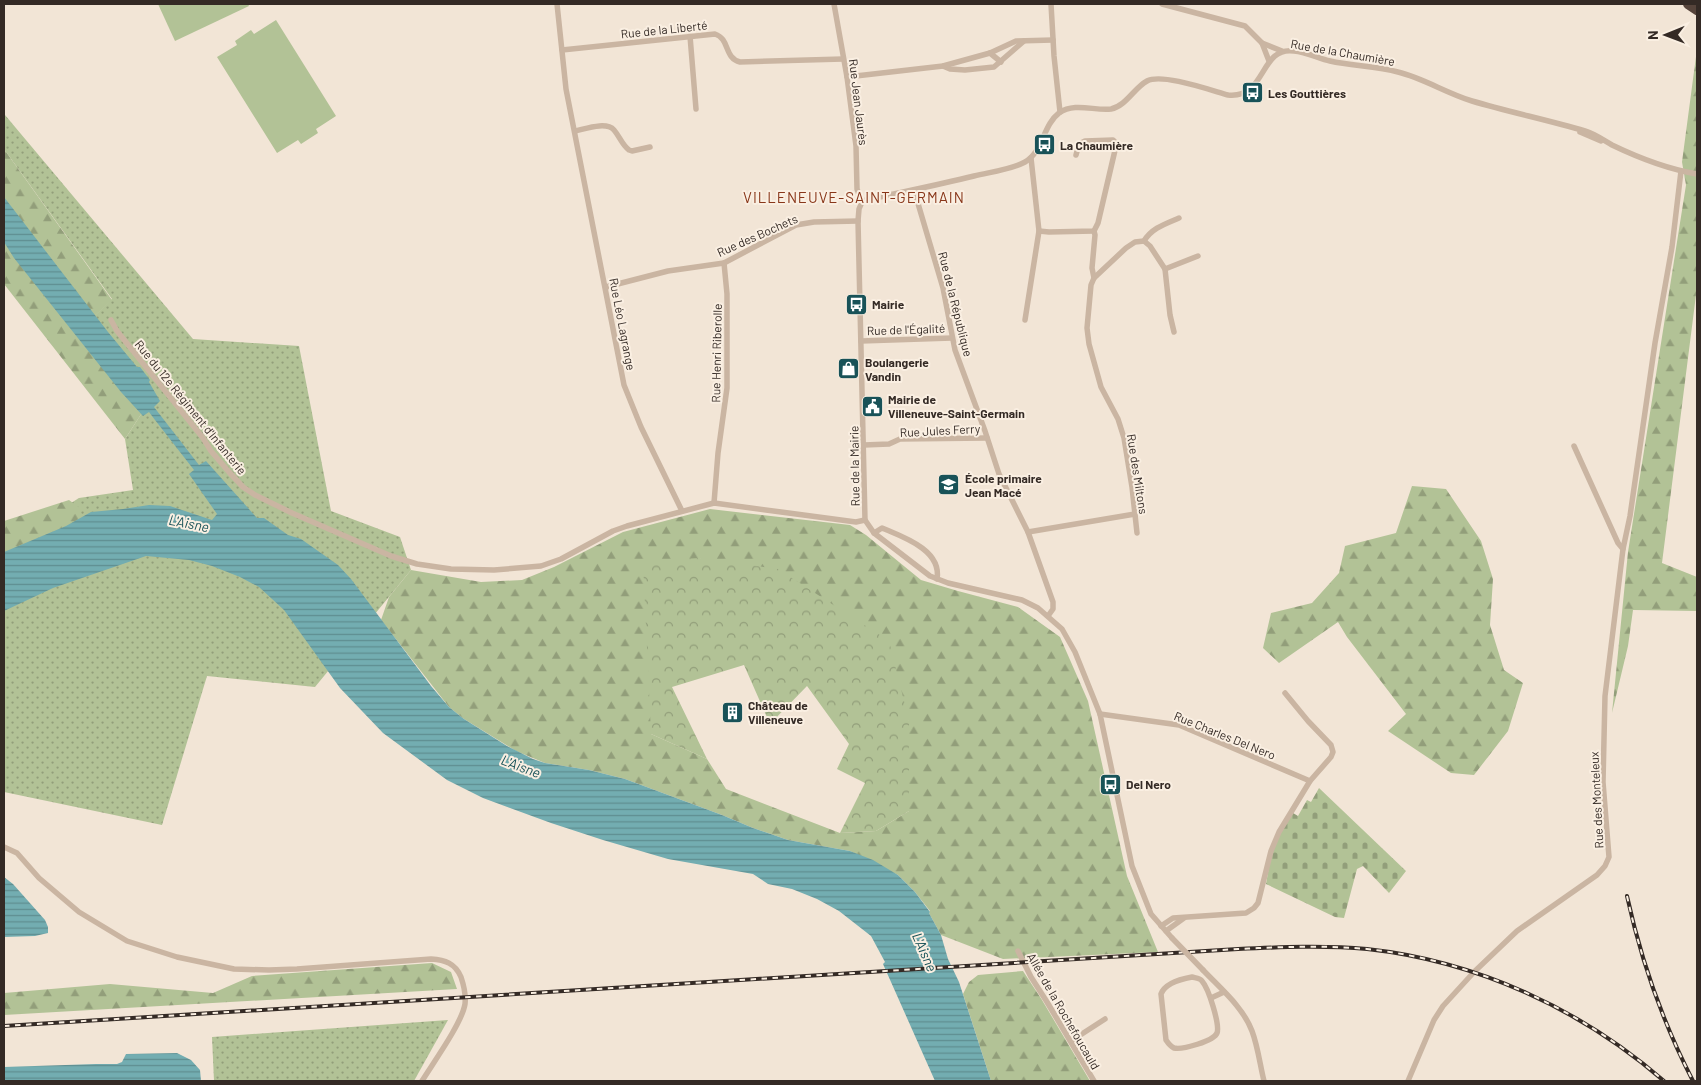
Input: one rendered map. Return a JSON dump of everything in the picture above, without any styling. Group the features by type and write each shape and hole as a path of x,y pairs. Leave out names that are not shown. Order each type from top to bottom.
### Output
{"street":[{"name":"Rue Léo Lagrange","path":"557,4 566,89 624,385 641,427 682,512"},
{"name":"Rue Jean Jaurès","path":"834,4 847,77 856,146 857,189 862,202"},
{"path":"862,202 1003,169 1023,163 1031,158 1060,112 1051,4"},
{"path":"1162,4 1245,26 1262,43 1282,51"},
{"name":"Rue de la Liberté","path":"562,50 715,34 724,40 730,56 735,61 740,62 843,59"},
{"path":"690,36 696,110"},
{"path":"847,77 943,66 990,53 1016,41 1053,40"},
{"path":"943,66 950,70 994,68 1024,41"},
{"path":"1262,43 1269,61"},
{"name":"Rue de la Chaumière","path":"1060,112 1074,107 1112,109 1120,106 1146,82 1160,78 1237,96 1246,93 1252,88 1269,61 1282,51 1293,50 1331,61 1398,72 1452,95 1584,130 1610,144 1658,164 1697,174"},
{"path":"990,53 1001,62"},
{"path":"575,131 606,126 615,131 629,150 650,147"},
{"name":"Rue des Miltons","path":"1076,155 1079,144 1085,141 1113,140 1115,142 1116,146 1098,223 1094,231 1092,268 1094,278 1091,285 1087,328 1089,344 1101,387 1118,419 1124,438 1137,533"},
{"path":"1025,320 1039,231 1031,158"},
{"path":"1623,549 1630,516 1684,172"},
{"name":"Rue de la République","path":"914,190 943,288 955,350 999,474 1028,532 1054,605 1048,616"},
{"name":"Rue de la Mairie","path":"862,202 858,221 865,520"},
{"path":"1144,241 1156,228 1179,218"},
{"name":"Rue des Bochets","path":"606,287 668,271 724,263 796,225 814,222 858,221"},
{"path":"1039,231 1094,231"},
{"path":"1094,278 1126,248 1135,242 1144,241 1150,246 1164,269 1174,332"},
{"path":"1164,269 1198,256"},
{"name":"Rue Henri Riberolle","path":"714,503 718,452 727,388 727,294 724,263"},
{"name":"Rue du 12e Régiment d'Infanterie","path":"111,320 117,331 203,438 211,451 243,487 292,513 391,556 417,564 451,569 494,570 541,566 561,559 612,531 714,503 856,522 865,520"},
{"name":"Rue de l'Égalité","path":"861,341 952,338"},
{"name":"Rue Jules Ferry","path":"864,445 889,444 900,439 987,438"},
{"path":"1574,446 1618,543 1623,549"},
{"path":"1028,532 1135,514"},
{"path":"865,520 920,570 948,583 1022,600 1038,608 1062,630 1075,652 1100,714 1132,866 1151,914 1237,1005 1252,1032 1264,1081"},
{"path":"875,531 882,528 914,542 927,552 938,572 937,579"},
{"name":"Rue des Monteleux","path":"1408,1081 1434,1020 1443,1006 1474,972 1517,931 1597,875 1605,866 1608,849 1603,782 1604,696 1623,549"},
{"path":"1161,926 1173,918 1242,913 1254,908 1261,895 1269,858 1276,837 1310,781 1331,757 1333,748 1285,693"},
{"name":"Rue Charles Del Nero","path":"1100,714 1179,725 1310,781"},
{"path":"4,847 17,853 39,878 79,912 128,941 177,958 234,969 269,970 431,960 453,964 460,975 465,992 464,1005 460,1019 422,1081"},
{"path":"1166,931 1184,918"},
{"name":"Allée de la Rochefoucauld","path":"1018,950 1031,977 1094,1081"},
{"path":"1186,978 1198,978 1202,980 1211,998 1218,1025 1218,1033 1214,1038 1184,1048 1176,1048 1170,1045 1166,1040 1161,1008 1163,989 1186,978"},
{"path":"1211,998 1224,992"},
{"path":"1071,1041 1105,1019"}],"green space":[{"path":"158,4 248,4 249,6 175,41"},
{"path":"276,20 336,116 316,129 318,133 301,144 298,140 277,153 217,57 237,45 235,41 251,30 254,34"},
{"path":"1697,49 1697,287 1662,563 1697,577 1697,611 1633,610 1628,646 1612,713 1628,552 1686,185 1682,162"},
{"path":"5,115 193,339 299,346 331,511 400,537 411,570 315,687 207,676 162,825 4,792 4,545 79,498 133,490 125,439 151,399 89,321 112,299 4,149"},
{"path":"4,149 112,300 89,321 151,399 125,439 4,284"},
{"path":"1412,486 1446,489 1481,541 1493,579 1490,625 1504,670 1523,683 1508,731 1474,775 1451,773 1388,731 1406,714 1347,637 1338,622 1279,663 1263,648 1271,613 1312,603 1339,573 1345,546 1396,533"},
{"path":"69,500 80,508 81,518 4,552 4,521"},
{"path":"710,509 850,525 866,535 921,580 1018,607 1060,637 1088,701 1127,876 1158,952 1003,959 941,935 929,913 930,911 898,875 850,851 788,840 625,779 589,770 545,763 516,751 464,719 449,707 381,620 389,597 411,570 481,582 522,580 554,567 623,532","holes":["700,558 909,721 909,811 876,831 840,833 726,789 707,759 651,734"]},
{"path":"700,558 778,569 889,641 909,721 909,811 876,831 840,833 865,783 837,769 849,744 807,686 770,724 744,665 672,687 707,759 651,734 643,562"},
{"path":"1319,788 1406,871 1389,893 1363,866 1357,869 1344,918 1335,917 1266,884 1270,861 1278,836 1293,813 1298,816 1307,800 1311,802"},
{"path":"432,963 451,972 457,989 4,1015 4,993 110,984 213,993 252,976"},
{"path":"1023,971 1090,1081 991,1081 963,994 969,982 978,975"},
{"path":"448,1020 414,1081 214,1081 212,1037"}],"water":[{"name":"L'Aisne","path":"4,197 108,332 150,380 149,382 160,401 154,407 199,465 206,461 257,518 264,518 288,535 301,539 338,565 351,579 431,686 449,707 464,719 507,746 533,759 625,779 788,840 850,851 873,860 898,875 915,892 930,912 941,935 948,959 959,982 991,1081 935,1081 883,964 885,962 871,936 839,911 817,899 792,889 768,884 753,874 668,859 603,840 483,798 447,780 383,733 340,688 284,610 259,587 240,577 212,566 189,560 146,556 53,588 4,611 4,552 66,526 91,512 149,505 170,506 212,520 217,514 189,474 194,470 149,412 143,416 121,392 14,258 4,242"},
{"path":"4,877 13,884 45,920 48,933 35,936 4,937"},
{"path":"177,1053 191,1060 200,1070 201,1081 4,1081 4,1067 117,1064 122,1062 126,1054"}],"railway":[{"path":"1627,896 1639,944 1654,991 1672,1037 1693,1081"},
{"path":"4,1026 1238,949 1335,947 1408,955 1487,977 1526,992 1598,1032 1632,1055 1664,1081"}],"place":[{"name":"Les Gouttières","path":"1252,93"},
{"name":"La Chaumière","path":"1044,145"},
{"name":"Mairie","path":"856,304"},
{"name":"Boulangerie Vandin","path":"849,369"},
{"name":"Mairie de Villeneuve-Saint-Germain","path":"872,406"},
{"name":"École primaire Jean Macé","path":"949,485"},
{"name":"Château de Villeneuve","path":"732,712"},
{"name":"Del Nero","path":"1110,784"}],"district":[{"name":"VILLENEUVE-SAINT-GERMAIN","path":"854,197"}]}
